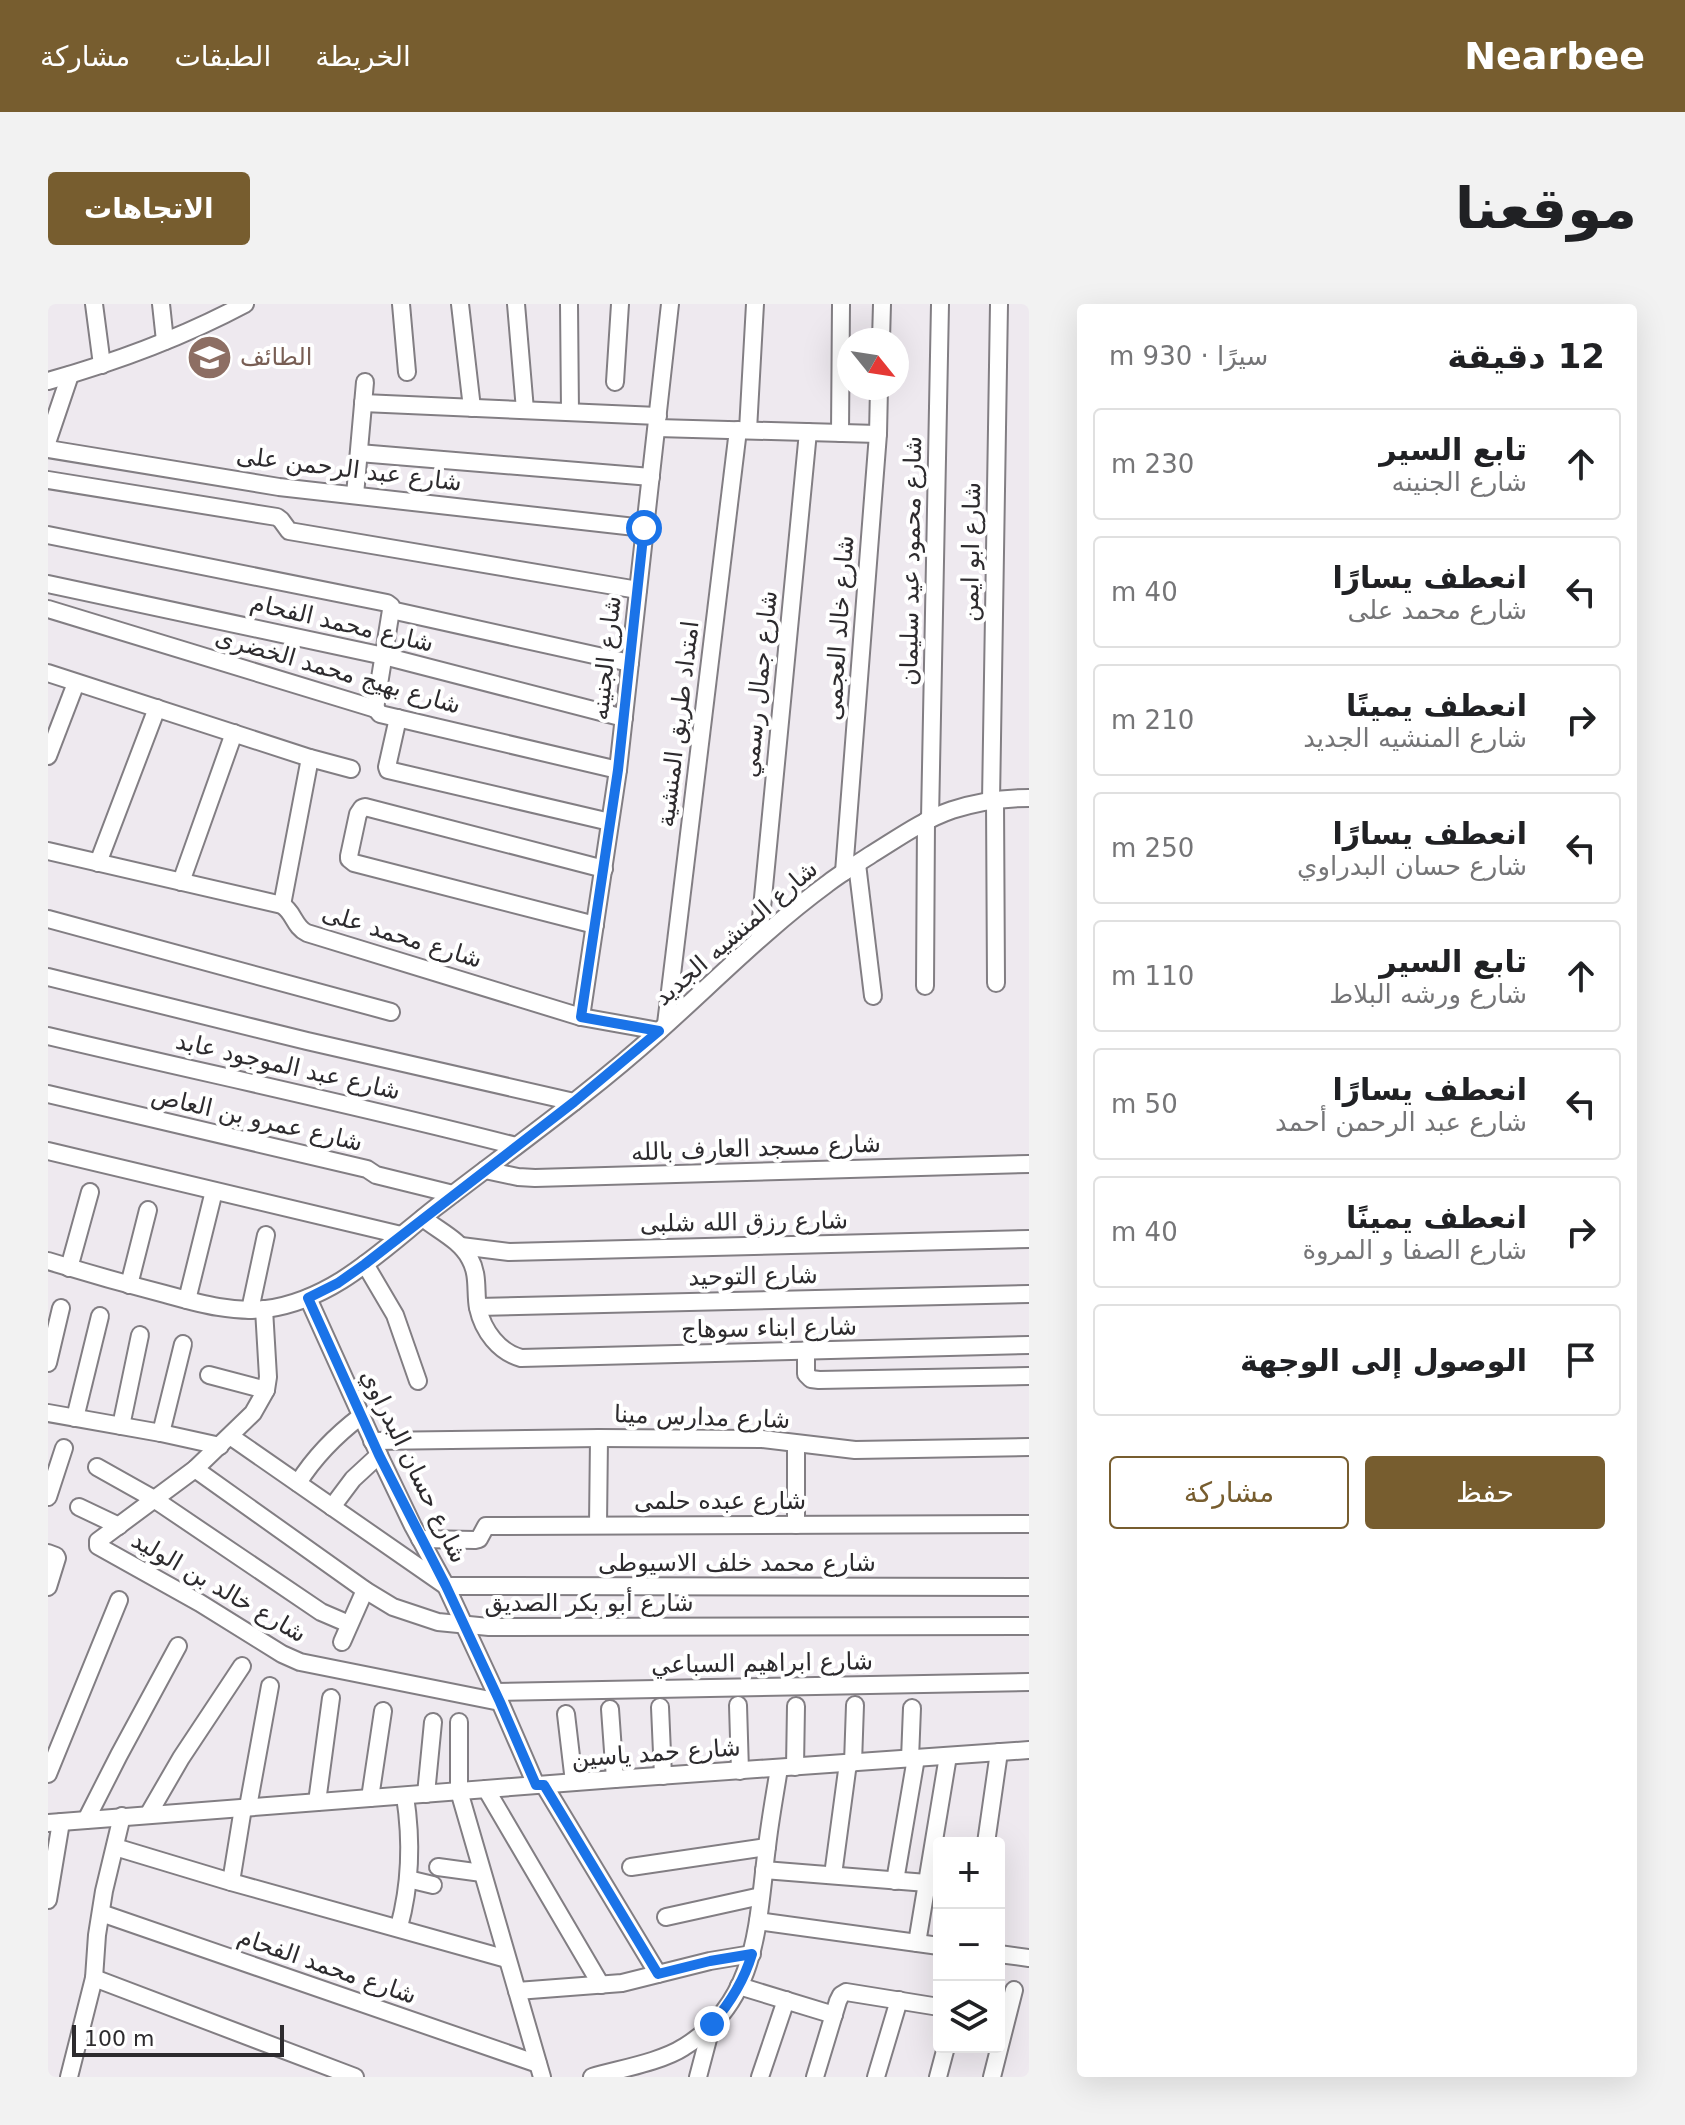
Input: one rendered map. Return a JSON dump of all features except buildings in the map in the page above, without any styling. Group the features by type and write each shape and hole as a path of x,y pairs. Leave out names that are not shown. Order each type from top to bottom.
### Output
{"street":[{"path":"94,304 102,365"},
{"path":"161,304 165,341"},
{"path":"48,381 165,341 222,310 245,304"},
{"path":"401,304 407,372"},
{"path":"460,304 472,408"},
{"path":"516,304 525,410"},
{"path":"569,304 570,412"},
{"path":"615,382 620,304"},
{"name":"شارع الجنينه","path":"581,1017 618,770 670,304"},
{"name":"امتداد طريق المنشية","path":"663,1028 743,430 755,304"},
{"path":"840,433 841,304"},
{"path":"881,328 882,304"},
{"name":"شارع محمود عيد سليمان","path":"925,986 940,304"},
{"name":"شارع ابو ايمن","path":"996,983 993,800 999,304"},
{"path":"48,440 70,375"},
{"path":"355,495 365,382"},
{"name":"شارع خالد العجمى","path":"873,996 851,868 879,400"},
{"path":"363,403 570,412 743,430 878,434"},
{"name":"شارع جمال رسمي","path":"759,939 808,432"},
{"name":"شارع عبد الرحمن على","path":"48,449 279,487 644,528"},
{"path":"359,453 651,477"},
{"path":"48,480 277,517 289,531 638,590"},
{"path":"48,535 387,603 391,610 375,709"},
{"name":"شارع محمد الفحام","path":"48,584 384,656 624,718"},
{"name":"شارع بهيج محمد الخضرى","path":"48,609 375,709 379,714 618,770"},
{"path":"391,610 630,663"},
{"path":"48,673 351,769"},
{"path":"48,756 76,683"},
{"path":"98,863 157,708"},
{"path":"398,718 388,770 610,822"},
{"path":"181,882 234,733"},
{"path":"48,851 282,905 310,758"},
{"name":"شارع المنشيه الجديد","path":"257,1310 308,1298 365,1264 574,1102 826,884 928,820 970,805 1029,798"},
{"path":"595,925 351,862 349,856 358,814 362,808 368,808 604,869"},
{"name":"شارع محمد على","path":"282,905 291,913 297,926 307,933 581,1017 663,1028"},
{"path":"48,919 391,1012"},
{"path":"48,977 292,1038 574,1102"},
{"name":"شارع عبد الموجود عابد","path":"48,1036 396,1115 516,1146"},
{"name":"شارع عمرو بن العاص","path":"48,1094 367,1169 376,1175 453,1194"},
{"path":"48,1151 401,1235"},
{"name":"شارع مسجد العارف بالله","path":"485,1170 535,1178 1029,1164"},
{"path":"187,1300 214,1191"},
{"path":"69,1268 90,1192"},
{"path":"129,1285 148,1210"},
{"path":"423,1218 461,1246 472,1261 478,1307"},
{"path":"79,1507 119,1526 195,1469 253,1413 266,1390 268,1377 257,1310 266,1235"},
{"name":"شارع رزق الله شلبى","path":"461,1246 509,1252 1029,1239"},
{"path":"48,1261 216,1307 257,1310"},
{"path":"365,1264 398,1323 418,1381"},
{"name":"شارع التوحيد","path":"478,1307 1029,1294"},
{"name":"شارع حسان البدراوي","path":"308,1298 375,1448 446,1586 540,1785 658,1974"},
{"name":"شارع ابناء سوهاج","path":"478,1307 484,1326 494,1341 510,1355 521,1358 1029,1345"},
{"path":"48,1363 61,1308"},
{"path":"75,1418 100,1316"},
{"path":"121,1426 140,1335"},
{"path":"161,1433 183,1344"},
{"path":"806,1350 806,1374 811,1379 819,1380 1029,1376"},
{"path":"209,1375 266,1390"},
{"path":"48,1413 225,1441 298,1483 446,1586"},
{"path":"298,1483 332,1439 361,1416"},
{"path":"598,1525 599,1438"},
{"name":"شارع مدارس مينا","path":"375,1448 599,1438 762,1439 855,1450 1029,1447"},
{"path":"796,1444 796,1525"},
{"path":"48,1497 52,1474 64,1448"},
{"path":"332,1507 375,1448"},
{"path":"97,1467 154,1499 321,1612 349,1624"},
{"name":"شارع أبو بكر الصديق","path":"195,1469 365,1590 407,1613 438,1622 464,1626 1029,1626"},
{"name":"شارع عبده حلمى","path":"420,1539 475,1540 479,1539 486,1526 1029,1524"},
{"name":"شارع خالد بن الوليد","path":"119,1526 98,1541 98,1546 200,1603 282,1654 300,1662 479,1699 498,1697"},
{"path":"48,1553 57,1558 48,1587"},
{"name":"شارع محمد خلف الاسيوطى","path":"446,1586 1029,1587"},
{"path":"342,1642 365,1590"},
{"path":"48,1774 119,1600"},
{"path":"86,1820 178,1646"},
{"path":"148,1815 181,1758 242,1666"},
{"name":"شارع ابراهيم السباعي","path":"498,1697 1029,1682"},
{"path":"231,1882 270,1686"},
{"path":"317,1802 331,1698"},
{"path":"738,1705 740,1771"},
{"path":"833,1875 850,1763 855,1705"},
{"path":"592,2077 683,2048 712,2024 732,1999 752,1954 767,1847 787,1768 796,1706"},
{"path":"660,1707 663,1776"},
{"path":"895,1881 913,1758 912,1708"},
{"path":"610,1709 615,1779"},
{"path":"370,1798 383,1711"},
{"path":"566,1714 574,1782"},
{"path":"426,1794 433,1722"},
{"path":"459,1722 459,1791 540,2071"},
{"name":"شارع حمد ياسين","path":"54,1823 1029,1750"},
{"path":"987,1837 999,1752"},
{"path":"917,1943 948,1756"},
{"path":"486,1789 601,1985"},
{"path":"399,1927 408,1879 410,1837 405,1796"},
{"path":"69,2077 94,1978 101,1913 122,1816"},
{"path":"48,1900 54,1823"},
{"path":"115,1847 507,1959"},
{"path":"631,1867 767,1847"},
{"path":"438,1867 482,1873"},
{"path":"764,1870 927,1883"},
{"path":"408,1879 433,1885"},
{"path":"666,1917 761,1896"},
{"name":"شارع محمد الفحام","path":"101,1913 540,2071"},
{"path":"758,1921 933,1945"},
{"path":"517,1991 622,1983 752,1954"},
{"path":"1005,1955 1029,1958"},
{"path":"94,1978 355,2077"},
{"path":"739,1986 834,2015"},
{"path":"1005,2013 1014,1990"},
{"path":"815,2077 838,2001 846,1992 933,2006"},
{"path":"760,2077 786,2000"},
{"path":"876,2077 899,2000"},
{"path":"698,2077 712,2024"},
{"path":"938,2077 944,2053"},
{"path":"992,2077 996,2053"}],"place":[{"name":"الطائف","path":"209,357"}],"route":[{"path":"644,528 618,770 581,1017 659,1031 574,1102 365,1264 338,1283 308,1298 413,1526 446,1586 536,1785 544,1785 658,1974 752,1954 732,1999 712,2024"}]}
